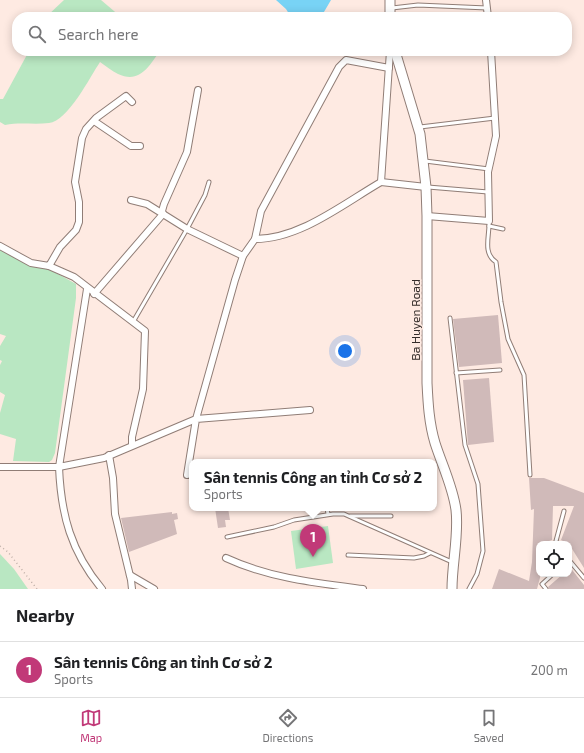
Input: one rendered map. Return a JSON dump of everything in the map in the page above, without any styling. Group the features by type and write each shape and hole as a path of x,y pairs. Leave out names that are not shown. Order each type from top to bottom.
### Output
{"street":[{"path":"486,0 487,12"},
{"path":"381,182 390,56"},
{"name":"Ba Huyen Road","path":"397,56 418,127 426,187 428,216 428,410 433,436 456,509 456,535 452,562 452,589"},
{"path":"428,216 489,223 489,169 496,136 491,56"},
{"path":"190,459 196,419 235,280 244,256 255,239 262,211 340,67 346,60 354,60 389,68"},
{"path":"94,294 163,214 162,210 164,204 187,152 198,90"},
{"path":"50,266 60,247 78,226 80,213 75,182 82,138 86,129 126,96 132,102"},
{"path":"94,121 131,146 140,146"},
{"path":"255,239 270,239 310,224 381,182 426,187"},
{"path":"131,200 141,201 187,229 244,256"},
{"path":"0,246 31,263 50,266 74,278 145,331 146,341 143,389 132,437 132,445"},
{"path":"87,289 59,468 63,515 78,553 102,589"},
{"path":"0,467 59,468 109,455 196,419 310,410"},
{"path":"109,455 113,478 115,514 132,589"},
{"path":"187,475 189,463"},
{"path":"226,558 246,568 283,577 363,589"},
{"path":"130,575 154,589"}],"lane":[{"path":"390,8 418,5 487,8"},
{"path":"418,127 495,118"},
{"path":"423,161 489,169"},
{"path":"133,322 187,229 205,195 209,182"},
{"path":"426,187 489,192"},
{"path":"503,229 489,223 488,251 490,256 496,262 499,295 507,333 524,375 530,475"},
{"path":"450,318 465,445 478,484 483,551 477,574 469,589"},
{"path":"456,373 500,370"},
{"path":"556,541 564,511"},
{"path":"227,537 274,527 294,520 328,514 344,514 452,562"},
{"path":"348,516 391,516"},
{"path":"348,555 414,558 430,553"},
{"path":"572,564 584,578"},
{"path":"546,589 542,584 550,577"}],"path":[{"path":"0,546 8,552 37,589"}],"green space":[{"path":"64,0 101,0 115,12 51,12"},
{"path":"26,56 156,56 148,68 132,77 118,74 100,62 71,107 64,115 49,123 5,125 0,122 0,99 3,99"},
{"path":"0,250 24,262 49,269 76,284 76,298 55,453 52,460 49,462 13,461 16,439 0,434 0,413 5,395 0,392 0,365 2,361 0,360 0,346 6,336 0,334"},
{"path":"328,526 333,563 296,569 291,531"},
{"path":"0,554 14,569 28,589 0,589"}],"water":[{"path":"276,0 331,0 324,12 288,12"}],"building":[{"path":"498,315 502,363 459,367 453,319"},
{"path":"489,378 494,442 468,445 463,380"},
{"path":"529,478 544,478 584,493 584,568 572,549 572,541 561,540 574,506 553,506 552,540 536,541 536,577 540,577 537,589 492,589 499,569 529,581 532,562 534,509 531,510"},
{"path":"215,511 228,511 230,520 225,520 226,527 218,528"},
{"path":"172,512 172,514 177,513 178,519 174,520 177,534 129,552 121,518"},
{"path":"572,570 584,585 584,589 549,589 548,587 560,577 572,577"}],"place":[{"name":"Sân tennis Công an tỉnh Cơ sở 2","path":"313,557"}]}
